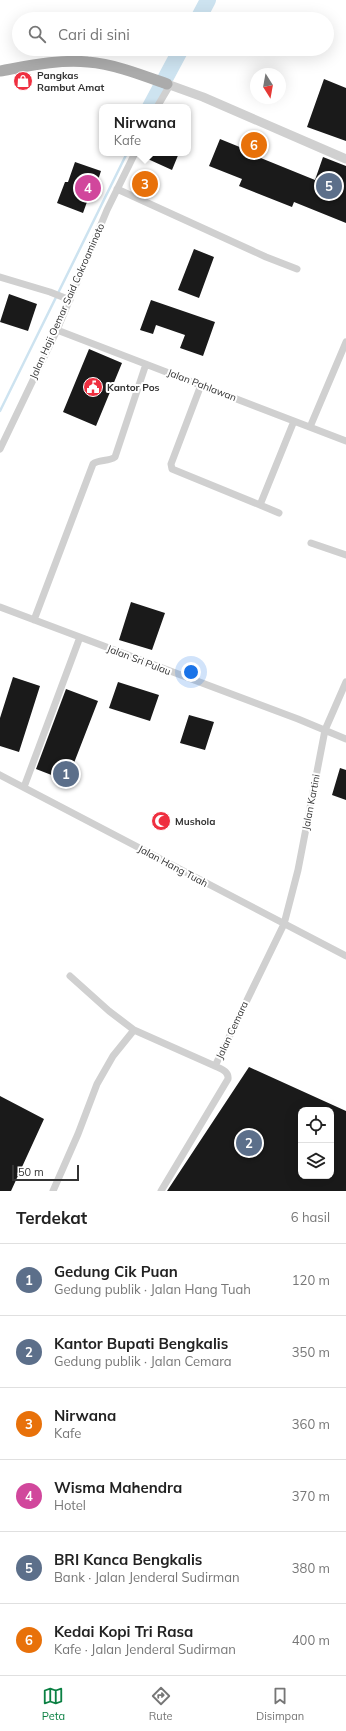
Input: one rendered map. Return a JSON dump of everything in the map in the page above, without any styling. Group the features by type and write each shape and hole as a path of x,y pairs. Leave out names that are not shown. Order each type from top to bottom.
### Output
{"main road":[{"path":"0,71 65,62 89,62 148,77 168,84"}],"street":[{"path":"158,104 168,84 203,97 346,159"},
{"name":"Jalan Haji Oemar Said Cokroaminoto","path":"0,449 57,330 67,298 133,156"},
{"path":"117,189 266,257 297,269"},
{"path":"0,277 67,298"},
{"name":"Jalan Pahlawan","path":"57,330 346,441"},
{"path":"310,427 346,342"},
{"path":"34,620 93,464 98,461 111,460 114,457 146,364"},
{"path":"201,385 171,464 172,469 279,514"},
{"path":"260,505 294,421"},
{"path":"311,543 346,555"},
{"name":"Jalan Sri Pulau","path":"0,607 346,739"},
{"path":"24,787 80,637"},
{"name":"Jalan Kartini","path":"284,924 298,870 325,730 346,682"},
{"name":"Jalan Hang Tuah","path":"0,775 346,956"},
{"name":"Jalan Cemara","path":"161,1191 228,1079 225,1071 215,1066 284,924"},
{"path":"70,976 134,1030 215,1066"},
{"path":"53,1191 78,1134 97,1084 114,1056 134,1030"}],"building":[{"path":"324,79 346,88 346,141 307,127"},
{"path":"220,139 247,150 246,152 315,180 323,157 346,166 346,223 294,202 292,207 239,186 242,179 209,166"},
{"path":"141,156 178,156 172,170"},
{"path":"75,162 101,171 95,189 92,188 83,213 57,203 65,182 68,182"},
{"path":"194,249 214,257 199,298 178,290"},
{"path":"9,294 37,304 28,331 0,322"},
{"path":"151,300 215,322 203,356 180,348 185,335 156,325 153,334 140,330"},
{"name":"Kantor Pos","path":"89,349 122,363 96,426 63,412"},
{"path":"131,602 165,613 152,650 119,640"},
{"path":"13,677 40,686 19,752 0,746 0,718"},
{"path":"118,682 159,695 150,721 109,708"},
{"path":"66,689 98,701 67,781 36,769"},
{"path":"189,715 214,722 205,750 180,743"},
{"path":"340,768 346,770 346,800 332,795"},
{"path":"249,1067 346,1111 346,1191 167,1191"},
{"path":"0,1096 44,1119 11,1191 0,1191"}],"waterway":[{"path":"202,12 208,0"},
{"path":"152,104 177,56"},
{"path":"0,411 126,156"}],"place":[{"name":"Pangkas Rambut Amat","path":"23,81"},
{"name":"Kedai Kopi Tri Rasa","path":"254,145"},
{"name":"Nirwana","path":"145,184"},
{"name":"BRI Kanca Bengkalis","path":"329,186"},
{"name":"Wisma Mahendra","path":"88,188"},
{"name":"Kantor Pos","path":"93,387"},
{"name":"Gedung Cik Puan","path":"66,774"},
{"name":"Mushola","path":"161,821"},
{"name":"Kantor Bupati Bengkalis","path":"249,1143"}]}
